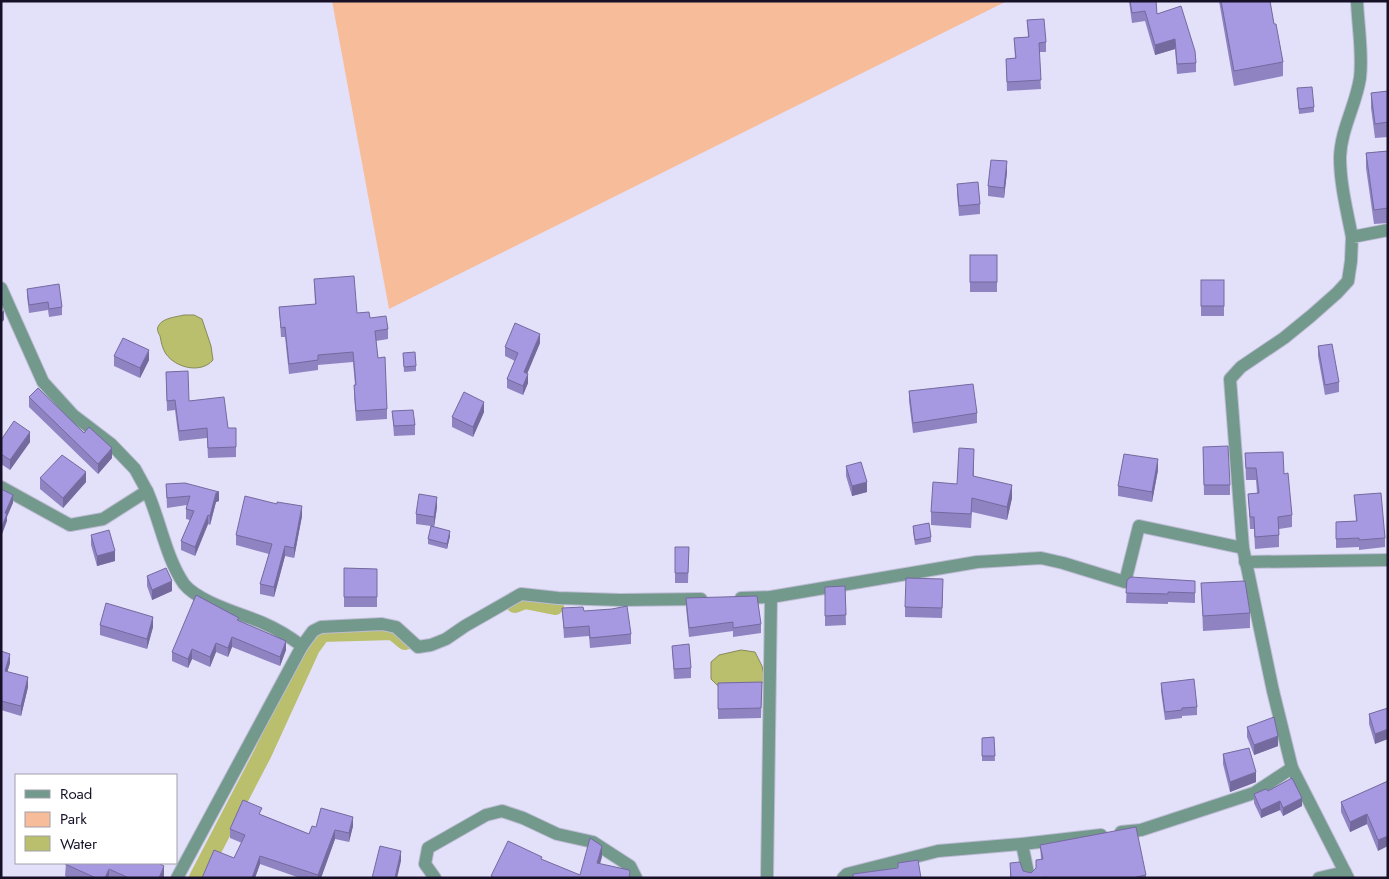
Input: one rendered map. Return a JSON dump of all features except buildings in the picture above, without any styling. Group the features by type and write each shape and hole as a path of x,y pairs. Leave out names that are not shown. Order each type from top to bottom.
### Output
{"street":[{"path":"1319,878 1347,875 1292,768 1273,691 1243,548 1230,379 1242,367 1284,338 1337,293 1348,280 1352,237 1343,191 1340,157 1346,122 1360,79 1357,1"},
{"path":"1352,237 1388,230"},
{"path":"1,288 43,382 73,416 111,444 136,469 147,491 174,566 185,585 202,598 263,623 302,646"},
{"path":"1,487 70,525 104,519 147,491"},
{"path":"732,598 771,597 977,562 1041,558 1125,582 1139,526 1243,548"},
{"path":"1245,562 1388,560"},
{"path":"177,878 302,646 313,630 321,627 382,624 396,627 418,647 431,645 446,639 521,594 558,598 620,600 713,598"},
{"path":"767,878 771,597"},
{"path":"843,878 847,874 938,851 1022,844 1141,830 1254,793 1292,768"},
{"path":"435,878 425,864 428,848 479,818 502,811 523,818 557,834 593,842 630,866 636,878"},
{"path":"1022,844 1029,878"}],"green space":[{"path":"332,1 1007,1 389,309"}],"water":[{"path":"194,315 202,319 211,346 213,360 202,367 182,366 170,359 163,348 158,330 159,325 167,319"},
{"path":"741,650 755,652 762,666 765,680 758,687 719,687 711,679 711,662 719,655"}],"waterway":[{"path":"515,604 525,600 555,606"},
{"path":"198,878 263,753 311,648 322,633 393,631 405,641"}]}
